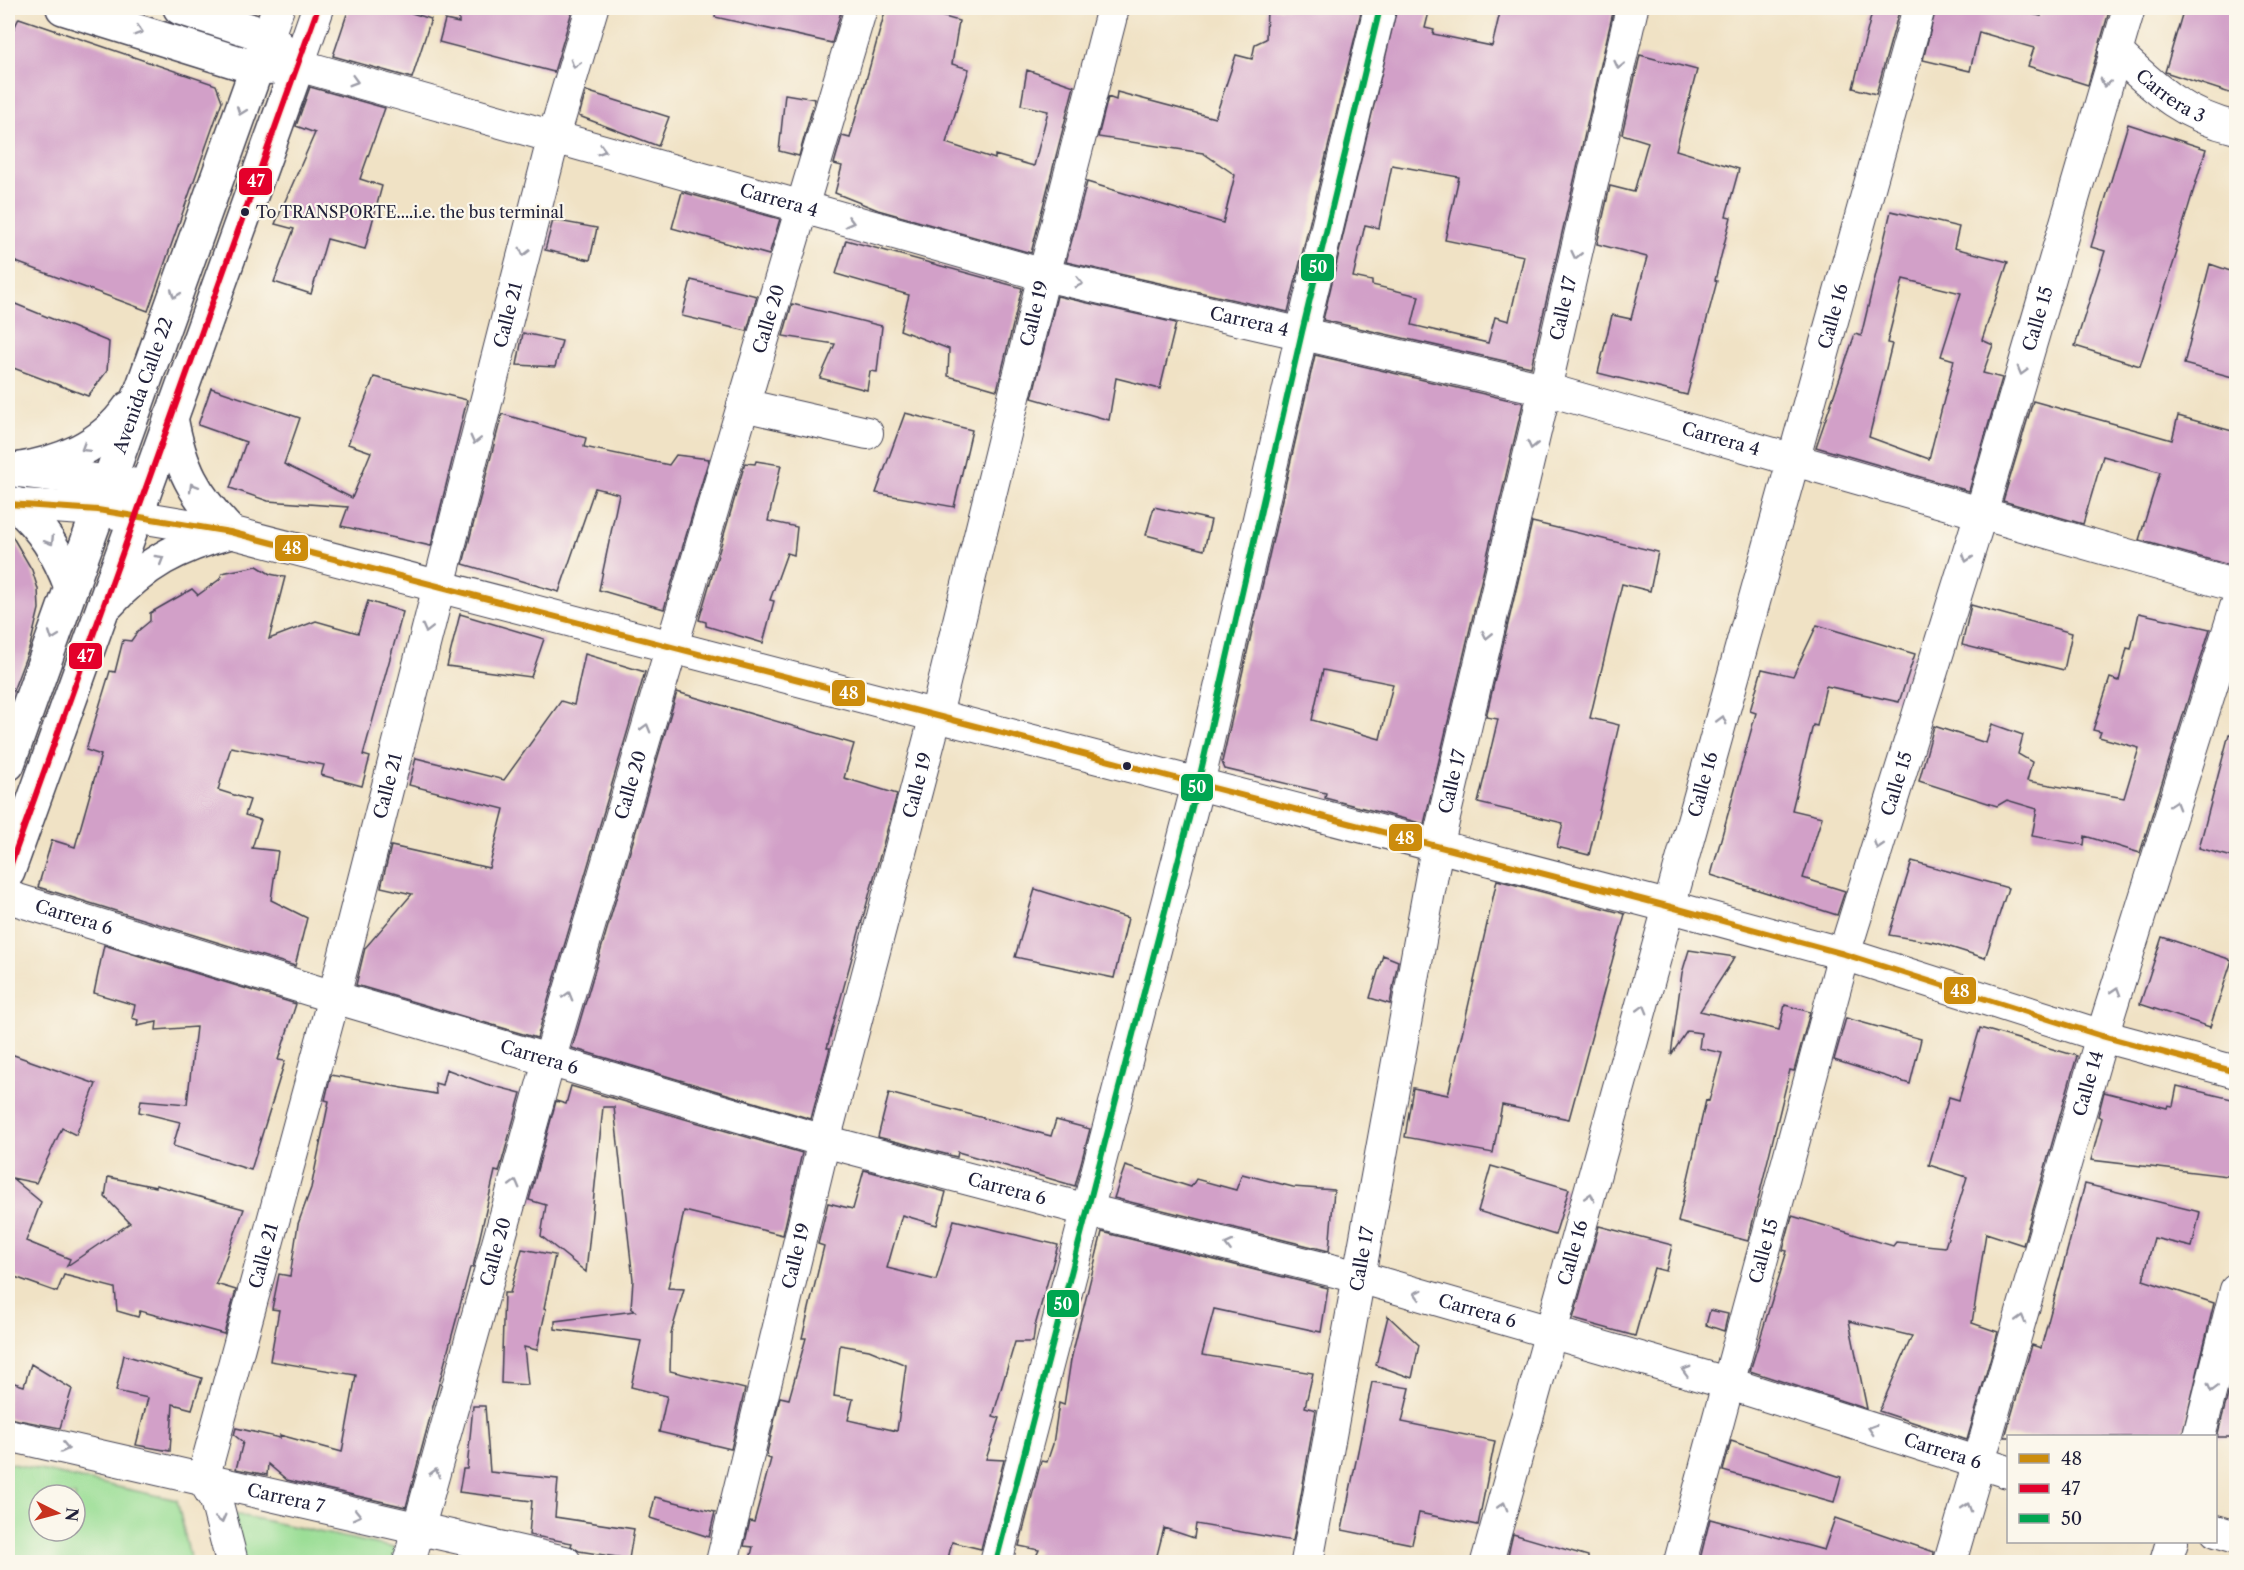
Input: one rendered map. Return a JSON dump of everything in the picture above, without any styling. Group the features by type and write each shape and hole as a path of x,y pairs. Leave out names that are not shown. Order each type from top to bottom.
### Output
{"main road":[{"path":"63,8 256,69 298,65 273,22 180,8"},
{"name":"Avenida Calle 22","path":"8,764 273,22"},
{"name":"Avenida Calle 22","path":"8,872 298,65"},
{"path":"11,470 46,465 74,455 100,438 123,417 140,392"},
{"path":"171,417 177,450 188,481 206,508 230,532"},
{"path":"11,504 44,532 55,549 71,587"},
{"path":"101,612 127,583 158,559 192,542 230,532"}],"street":[{"name":"Avenida Calle 22","path":"298,65 318,8"},
{"name":"Calle 21","path":"203,1479 334,997 554,136 592,8"},
{"name":"Calle 20","path":"409,1563 549,1061 861,8"},
{"name":"Calle 19","path":"722,1563 824,1141 936,715 1044,275 1113,8"},
{"path":"996,1563 1198,784 1302,332 1380,8"},
{"name":"Calle 17","path":"1306,1563 1437,847 1632,8"},
{"name":"Calle 16","path":"1487,1563 1919,8"},
{"name":"Calle 15","path":"1680,1563 1844,954 1981,513 2129,8"},
{"name":"Carrera 3","path":"2115,51 2165,97 2212,122 2236,128"},
{"name":"Carrera 4","path":"298,65 1044,275 1545,389 2236,586"},
{"path":"743,405 867,433"},
{"path":"11,470 103,496 141,501 230,532 1671,907 1844,954 2102,1036 2236,1072"},
{"path":"11,504 103,496"},
{"name":"Calle 14","path":"1950,1563 1994,1468 2102,1036 2236,609"},
{"name":"Carrera 6","path":"8,897 334,997 824,1141 1087,1210 1359,1277 1727,1383 1994,1468"},
{"path":"2200,1435 2236,1290"},
{"name":"Carrera 7","path":"8,1436 565,1563"},
{"path":"203,1479 216,1500 232,1563"},
{"path":"2217,1531 2236,1537"},
{"path":"2166,1563 2172,1543"}],"green space":[{"path":"8,1463 177,1500 191,1562 8,1562"},
{"path":"234,1514 461,1562 244,1562"}],"building":[{"path":"349,8 396,8 431,19 412,78 333,56"},
{"path":"459,8 573,8 554,72 439,42 445,20 459,23"},
{"path":"716,8 842,8 832,43 715,17"},
{"path":"886,8 912,8 959,21 952,64 969,69 946,143 995,159 995,155 1034,166 1048,111 1021,105 1027,70 1074,86 1031,253 878,210 835,193 842,166 834,164 842,136 850,138"},
{"path":"1267,8 1362,8 1288,312 1066,262 1087,182 1223,223 1235,175 1203,153 1098,137 1108,97 1116,100 1117,92 1215,118 1236,55 1252,59 1255,44 1266,39"},
{"path":"1397,8 1430,8 1425,28 1434,30 1433,34 1492,46 1501,8 1614,8 1531,367 1323,320","holes":["1392,165 1459,177 1445,240 1524,256 1509,321 1495,317 1488,343 1412,325 1419,296 1372,285 1372,281 1353,277 1365,225 1379,228"]},
{"path":"1873,8 1900,8 1876,94 1853,88"},
{"path":"1936,8 2004,8 2041,16 2041,8 2110,8 2088,85 2028,66 2034,48 1979,32 1970,71 1923,60"},
{"path":"2184,8 2236,8 2236,95 2165,72"},
{"path":"19,18 216,85 222,101 148,311 8,259 8,41"},
{"path":"1640,55 1697,70 1676,150 1739,169 1726,216 1731,217 1715,280 1717,281 1687,395 1598,373 1612,315 1631,319 1647,257 1597,244 1610,186 1634,192 1648,142 1622,134"},
{"path":"310,87 385,108 360,179 382,186 365,249 327,239 311,294 274,282 294,229 275,224 315,133 296,126"},
{"path":"586,91 669,117 658,146 579,116"},
{"path":"785,94 815,99 799,156 779,151"},
{"path":"2128,124 2206,149 2175,251 2177,252 2140,366 2075,346 2105,251 2091,247"},
{"path":"682,192 780,219 769,255 672,228"},
{"path":"1891,211 1959,227 1954,248 2008,262 1982,340 1993,345 1983,373 2002,378 1969,491 1816,447 1855,334 1861,336","holes":["1903,279 1961,293 1941,356 1954,360 1929,459 1869,437 1892,344 1887,343"]},
{"path":"553,220 597,228 590,260 545,250"},
{"path":"846,240 1022,288 997,390 948,376 949,349 900,330 909,295 836,274"},
{"path":"2210,264 2236,273 2236,378 2184,364"},
{"path":"691,280 757,296 747,331 682,316"},
{"path":"1057,296 1176,323 1160,389 1116,378 1109,420 1032,398"},
{"path":"8,301 109,342 107,371 88,396 8,366"},
{"path":"792,304 882,326 877,372 870,371 867,390 820,378 835,344 783,336"},
{"path":"523,333 562,341 555,367 517,365"},
{"path":"1315,355 1523,403 1424,824 1325,798 1326,793 1225,769 1222,762","holes":["1323,670 1393,684 1380,739 1312,720"]},
{"path":"374,377 467,400 431,546 341,526 348,507 268,501 230,488 246,442 198,425 211,388 300,418 284,464 352,498 371,452 348,444"},
{"path":"2033,401 2172,440 2178,416 2236,432 2236,567 2139,540 2160,472 2103,456 2083,524 2003,501"},
{"path":"905,413 972,430 954,507 876,493"},
{"path":"502,414 586,438 584,447 669,465 676,455 709,459 664,609 599,590 619,494 595,488 559,592 463,564"},
{"path":"756,461 781,465 768,521 797,527 794,555 787,553 770,600 774,601 763,643 706,626 706,622 699,620 745,463 755,464"},
{"path":"1154,507 1211,520 1204,550 1146,535"},
{"path":"1532,522 1658,552 1650,591 1622,584 1590,718 1619,725 1589,855 1557,847 1563,823 1478,803 1498,719 1486,717"},
{"path":"8,529 32,570 38,589 39,609 30,646 10,699 8,698"},
{"path":"257,566 270,574 285,577 269,639 316,621 358,633 368,601 403,612 363,755 370,757 362,786 321,775 324,765 231,747 218,790 250,800 245,815 261,820 252,848 278,851 271,900 307,918 295,966 38,887 52,840 75,847 101,755 86,750 110,671 115,672 123,640 131,641 138,631 150,621 150,613 192,589 198,595 220,579 222,573"},
{"path":"1971,605 2072,633 2064,670 1962,645"},
{"path":"2139,613 2210,629 2140,853 2085,836 2084,845 2032,836 2037,809 2007,800 1997,806 1919,781 1934,726 1986,743 1992,724 2023,735 2018,754 2032,762 2027,781 2124,798 2139,748 2099,737 2101,732 2093,730 2110,678 2119,681 2127,648 2131,649"},
{"path":"460,614 544,639 531,677 447,666"},
{"path":"1817,625 1915,654 1899,702 1826,686 1817,726 1813,725 1792,810 1822,817 1803,878 1845,891 1837,915 1711,875 1756,713 1750,711 1762,669 1793,676"},
{"path":"585,654 645,672 537,1038 356,985 365,948 412,894 381,887 391,846 489,868 504,809 409,785 416,758 504,780 561,701 574,705"},
{"path":"677,692 854,744 844,778 897,794 827,1048 830,1048 811,1119 572,1048"},
{"path":"2229,734 2236,735 2236,858 2199,848"},
{"path":"1912,861 2008,888 1985,958 1937,943 1889,935"},
{"path":"1497,880 1625,914 1569,1119 1502,1105 1493,1153 1405,1137 1413,1088 1448,1095"},
{"path":"1035,889 1128,918 1114,978 1015,957"},
{"path":"2162,937 2232,960 2210,1027 2140,1004"},
{"path":"104,945 296,1004 278,1060 285,1061 251,1170 173,1146 180,1122 139,1112 141,1100 187,1104 196,1027 156,1030 157,1022 137,1026 138,1020 132,1018 135,1005 94,993"},
{"path":"1689,950 1735,957 1700,1011 1779,1030 1785,1005 1810,1012 1794,1071 1790,1070 1748,1241 1678,1222 1706,1100 1709,1101 1722,1053 1699,1048 1701,1033 1687,1031 1671,1055 1682,973"},
{"path":"1383,955 1398,961 1390,1004 1370,998"},
{"path":"1846,1018 1921,1039 1910,1084 1834,1060"},
{"path":"1980,1028 2077,1056 2023,1245 1986,1233 1972,1323 1998,1332 1967,1440 1879,1411 1912,1336 1849,1321 1867,1409 1750,1371 1787,1251 1783,1250 1792,1216 1893,1246 1896,1242 1945,1247 1967,1177 1929,1165 1949,1097 1959,1100"},
{"path":"8,1053 96,1084 76,1135 62,1128 36,1183 12,1178 41,1202 26,1241 70,1259 67,1266 130,1223 105,1197 108,1177 156,1187 156,1185 244,1209 216,1284 236,1290 224,1334 140,1311 138,1317 117,1311 115,1288 64,1275 57,1292 12,1276 8,1284"},
{"path":"446,1069 486,1084 521,1093 499,1172 495,1171 473,1267 470,1268 406,1507 287,1480 268,1464 267,1475 236,1469 243,1442 234,1435 236,1428 280,1438 280,1435 342,1452 356,1375 270,1361 279,1310 272,1309 279,1274 290,1276 298,1224 311,1188 329,1101 325,1100 331,1075 436,1094 435,1083 442,1085"},
{"path":"571,1086 802,1153 783,1235 684,1211 668,1288 684,1289 671,1333 670,1371 745,1389 731,1449 659,1432 667,1396 631,1387 641,1341 555,1329 555,1321 635,1311 631,1308 633,1280 614,1107 603,1107 586,1272 541,1236 546,1205 529,1200 556,1101 566,1104"},
{"path":"2177,1086 2236,1100 2236,1177 2091,1160 2102,1118 2098,1116 2104,1092 2167,1108 2168,1105 2173,1106"},
{"path":"889,1093 1051,1136 1056,1120 1090,1129 1075,1186 958,1152 957,1157 878,1137"},
{"path":"1125,1166 1191,1187 1196,1179 1236,1190 1242,1174 1293,1187 1334,1190 1329,1251 1114,1198"},
{"path":"1491,1166 1569,1189 1555,1235 1478,1211"},
{"path":"864,1170 946,1192 937,1225 902,1215 887,1268 936,1280 954,1220 1058,1245 1035,1326 1033,1342 1015,1342 993,1416 1000,1418 986,1459 1004,1460 981,1549 952,1542 947,1563 749,1563 753,1547 744,1546 750,1521 754,1522 771,1459 766,1457 780,1397 789,1399 806,1338 802,1338 824,1246 818,1244 828,1203 853,1209","holes":["840,1345 869,1350 906,1365 897,1431 848,1420 853,1399 834,1396"]},
{"path":"2085,1184 2200,1212 2192,1247 2154,1238 2143,1280 2214,1303 2182,1435 2007,1435 2005,1437 2032,1345 2041,1348"},
{"path":"1599,1226 1672,1245 1666,1271 1654,1268 1635,1336 1573,1319"},
{"path":"1102,1232 1328,1288 1321,1332 1214,1309 1202,1355 1313,1373 1305,1407 1316,1410 1293,1541 1196,1524 1194,1538 1164,1528 1155,1563 1033,1563 1039,1550 1019,1546 1041,1461 1047,1462 1053,1444 1059,1403 1064,1405 1071,1360"},
{"path":"522,1249 555,1255 537,1350 524,1347 528,1385 501,1383 504,1293 510,1293"},
{"path":"1710,1310 1728,1314 1724,1331 1706,1325"},
{"path":"1388,1316 1419,1345 1412,1378 1376,1365"},
{"path":"124,1355 202,1378 192,1409 173,1404 170,1451 136,1445 148,1398 116,1391"},
{"path":"31,1364 72,1389 60,1428 8,1418 8,1381 24,1386"},
{"path":"1372,1382 1410,1388 1402,1422 1495,1441 1478,1525 1419,1513 1412,1544 1342,1530"},
{"path":"2231,1383 2236,1384 2236,1437 2217,1437"},
{"path":"473,1406 485,1406 490,1472 558,1479 555,1517 634,1529 629,1559 579,1551 571,1546 572,1543 529,1535 532,1501 459,1492 463,1469 467,1469"},
{"path":"1731,1441 1841,1477 1834,1502 1723,1471"},
{"path":"655,1497 715,1512 709,1537 650,1518"},
{"path":"1835,1518 1934,1552 1933,1563 1851,1563 1843,1560 1843,1563 1699,1563 1710,1519 1824,1550"},
{"path":"1513,1534 1588,1556 1588,1563 1506,1563"}],"transit line":[{"name":"47","path":"8,872 318,8"},
{"name":"50","path":"996,1562 1198,784 1302,332 1380,8"},
{"name":"48","path":"8,504 98,510 230,532 1671,907 1844,954 2102,1036 2236,1072"}],"place":[{"name":"To TRANSPORTE....i.e. the bus terminal","path":"245,212"}]}
